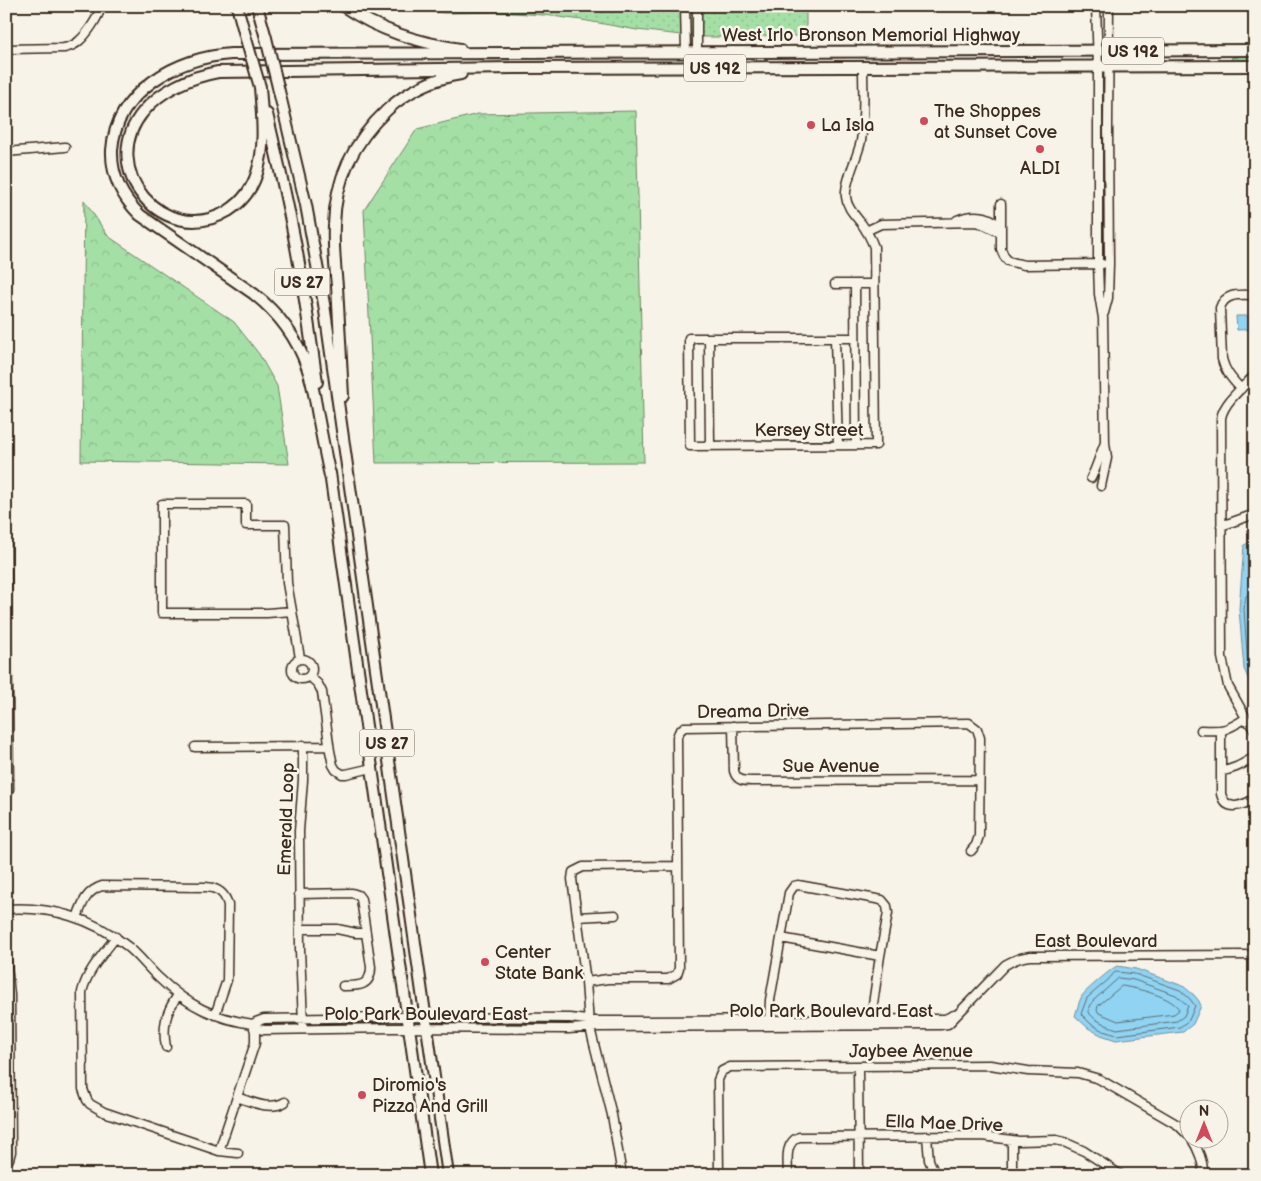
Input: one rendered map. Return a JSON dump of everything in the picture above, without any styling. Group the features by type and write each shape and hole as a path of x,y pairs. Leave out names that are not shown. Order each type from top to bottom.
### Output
{"highway":[{"name":"US 27","path":"237,6 260,86 282,176 306,307 430,1175"},
{"name":"US 27","path":"257,6 301,180 324,304 448,1175"},
{"path":"343,6 369,22 408,38 437,45 488,53"},
{"name":"West Irlo Bronson Memorial Highway","path":"488,53 1255,50"},
{"path":"650,68 657,62 691,60 696,56 697,52"},
{"path":"688,68 699,61 725,60 733,52"},
{"path":"863,67 868,62 892,52"},
{"path":"331,480 311,379 298,345 277,315 262,300 130,206 116,181 112,162 112,146 116,127 123,112 130,103 153,82 164,74 192,61 212,57 243,54 488,53"},
{"name":"West Irlo Bronson Memorial Highway","path":"514,68 1255,66"},
{"path":"260,86 263,130 262,152 257,175 241,201 224,213 205,220 195,221 163,213 148,202 137,189 129,168 127,154 131,132 139,117 154,101 174,87 192,79 212,73 231,71 514,68"},
{"path":"346,457 334,227 337,194 345,169 356,147 371,126 391,107 412,92 434,81 458,74 514,68"}],"street":[{"path":"6,49 64,48 72,46 80,40 98,16 101,6"},
{"path":"685,6 686,52"},
{"path":"696,6 697,52"},
{"path":"1096,6 1098,51 1103,66 1108,125 1109,264 1108,298 1103,318"},
{"path":"1101,486 1107,458 1104,442 1103,318 1099,294 1098,264 1098,125 1103,66 1108,51 1110,6"},
{"name":"Kersey Street","path":"856,338 689,338 690,446 876,445 874,248 861,222 852,214 846,198 847,184 861,143 863,125 863,67"},
{"path":"1098,125 1108,125"},
{"path":"6,152 65,147"},
{"path":"1098,180 1108,180"},
{"path":"1002,204 1001,249 1008,261 1024,265 1109,264"},
{"path":"866,231 881,224 977,222 1000,232"},
{"path":"835,284 874,284"},
{"path":"855,284 856,445"},
{"path":"1242,389 1226,373 1223,364 1220,308 1223,301 1228,297 1255,295"},
{"path":"709,338 710,446"},
{"path":"835,338 838,445"},
{"path":"1255,375 1224,407 1221,418 1222,657 1228,686 1255,731"},
{"path":"1091,478 1096,469 1104,442"},
{"path":"292,611 260,614 162,613 162,504 246,504 246,525 286,526 287,584 292,611 300,658"},
{"path":"6,510 9,789 6,797"},
{"path":"1221,526 1255,514"},
{"path":"300,658 306,659 311,664 312,670 309,676 299,679 293,675 292,665 294,662 300,658"},
{"path":"309,676 318,684 322,692 329,746 336,770 346,774 372,768"},
{"path":"1201,730 1221,731 1231,728 1246,718"},
{"name":"Dreama Drive","path":"586,982 608,979 668,979 677,974 679,968 678,737 679,732 684,727 969,723 975,726 979,733 980,780 979,836 976,845 971,851"},
{"name":"Sue Avenue","path":"733,726 734,771 741,780 980,780"},
{"path":"1221,731 1221,794 1225,803 1234,806 1255,798"},
{"name":"Emerald Loop","path":"303,746 304,780 299,831 303,1030"},
{"path":"195,747 329,746"},
{"path":"1221,771 1237,767 1255,756"},
{"path":"622,1175 612,1115 590,1024 572,879 573,872 583,867 678,866"},
{"path":"769,1023 770,1000 789,893 794,886 802,885 882,900 887,906 888,913 871,1023"},
{"path":"77,918 86,897 91,891 102,886 206,887 219,890 225,897 228,908 228,976 215,1016"},
{"name":"Emerald Loop","path":"299,894 352,893 358,895 361,899 371,967 370,976 362,985 343,986"},
{"path":"6,909 43,910 77,918 96,926 116,937 178,995 200,1009 215,1016 253,1024 255,1039"},
{"path":"578,918 615,915"},
{"path":"300,929 337,929 366,933"},
{"path":"116,937 94,967 85,982 82,992 82,1084 86,1100 104,1112 219,1150 238,1153"},
{"path":"781,938 880,956"},
{"path":"6,955 10,996 11,1152 6,1163"},
{"name":"East Boulevard","path":"960,1012 1005,965 1023,957 1255,955"},
{"path":"166,1047 164,1030 166,1018 170,1007 178,995"},
{"name":"Polo Park Boulevard East","path":"590,1024 568,1030 264,1030 253,1024 264,1019 425,1017 570,1018 590,1024 599,1027 769,1023 940,1025 948,1024 960,1012"},
{"path":"352,1018 353,1029"},
{"path":"219,1150 255,1039 264,1030"},
{"path":"858,1066 859,1175"},
{"name":"Jaybee Avenue","path":"719,1175 718,1080 722,1071 730,1067 990,1066 1028,1071 1078,1073 1099,1079 1178,1125"},
{"path":"236,1097 271,1107 285,1102"},
{"name":"Ella Mae Drive","path":"788,1175 788,1150 794,1139 799,1137 858,1136 983,1136 1012,1140 1056,1140 1084,1150 1121,1175"},
{"path":"927,1136 929,1160 934,1172"},
{"path":"1012,1140 1012,1175"},
{"path":"1197,1148 1204,1170 1203,1175"}],"green space":[{"path":"397,6 806,6 806,39 787,34 750,37 699,37 637,30 544,15 497,12 445,13 409,10"},
{"path":"1255,56 1255,61 1233,61 1231,58"},
{"path":"636,111 644,462 376,463 364,210 417,129 478,114"},
{"path":"84,200 108,236 234,322 259,354 277,386 289,464 81,461"}],"water":[{"path":"1236,316 1255,316 1255,329 1237,330"},
{"path":"1255,540 1252,586 1252,635 1255,651 1255,694 1244,669 1239,609 1244,545"},
{"path":"1117,966 1136,969 1183,986 1194,995 1201,1006 1193,1024 1183,1032 1116,1040 1088,1028 1075,1016 1081,998 1093,985"}],"place":[{"name":"The Shoppes at Sunset Cove","path":"924,121"},
{"name":"La Isla","path":"811,125"},
{"name":"ALDI","path":"1040,149"},
{"name":"Center State Bank","path":"485,962"},
{"name":"Diromio's Pizza And Grill","path":"362,1095"}]}
